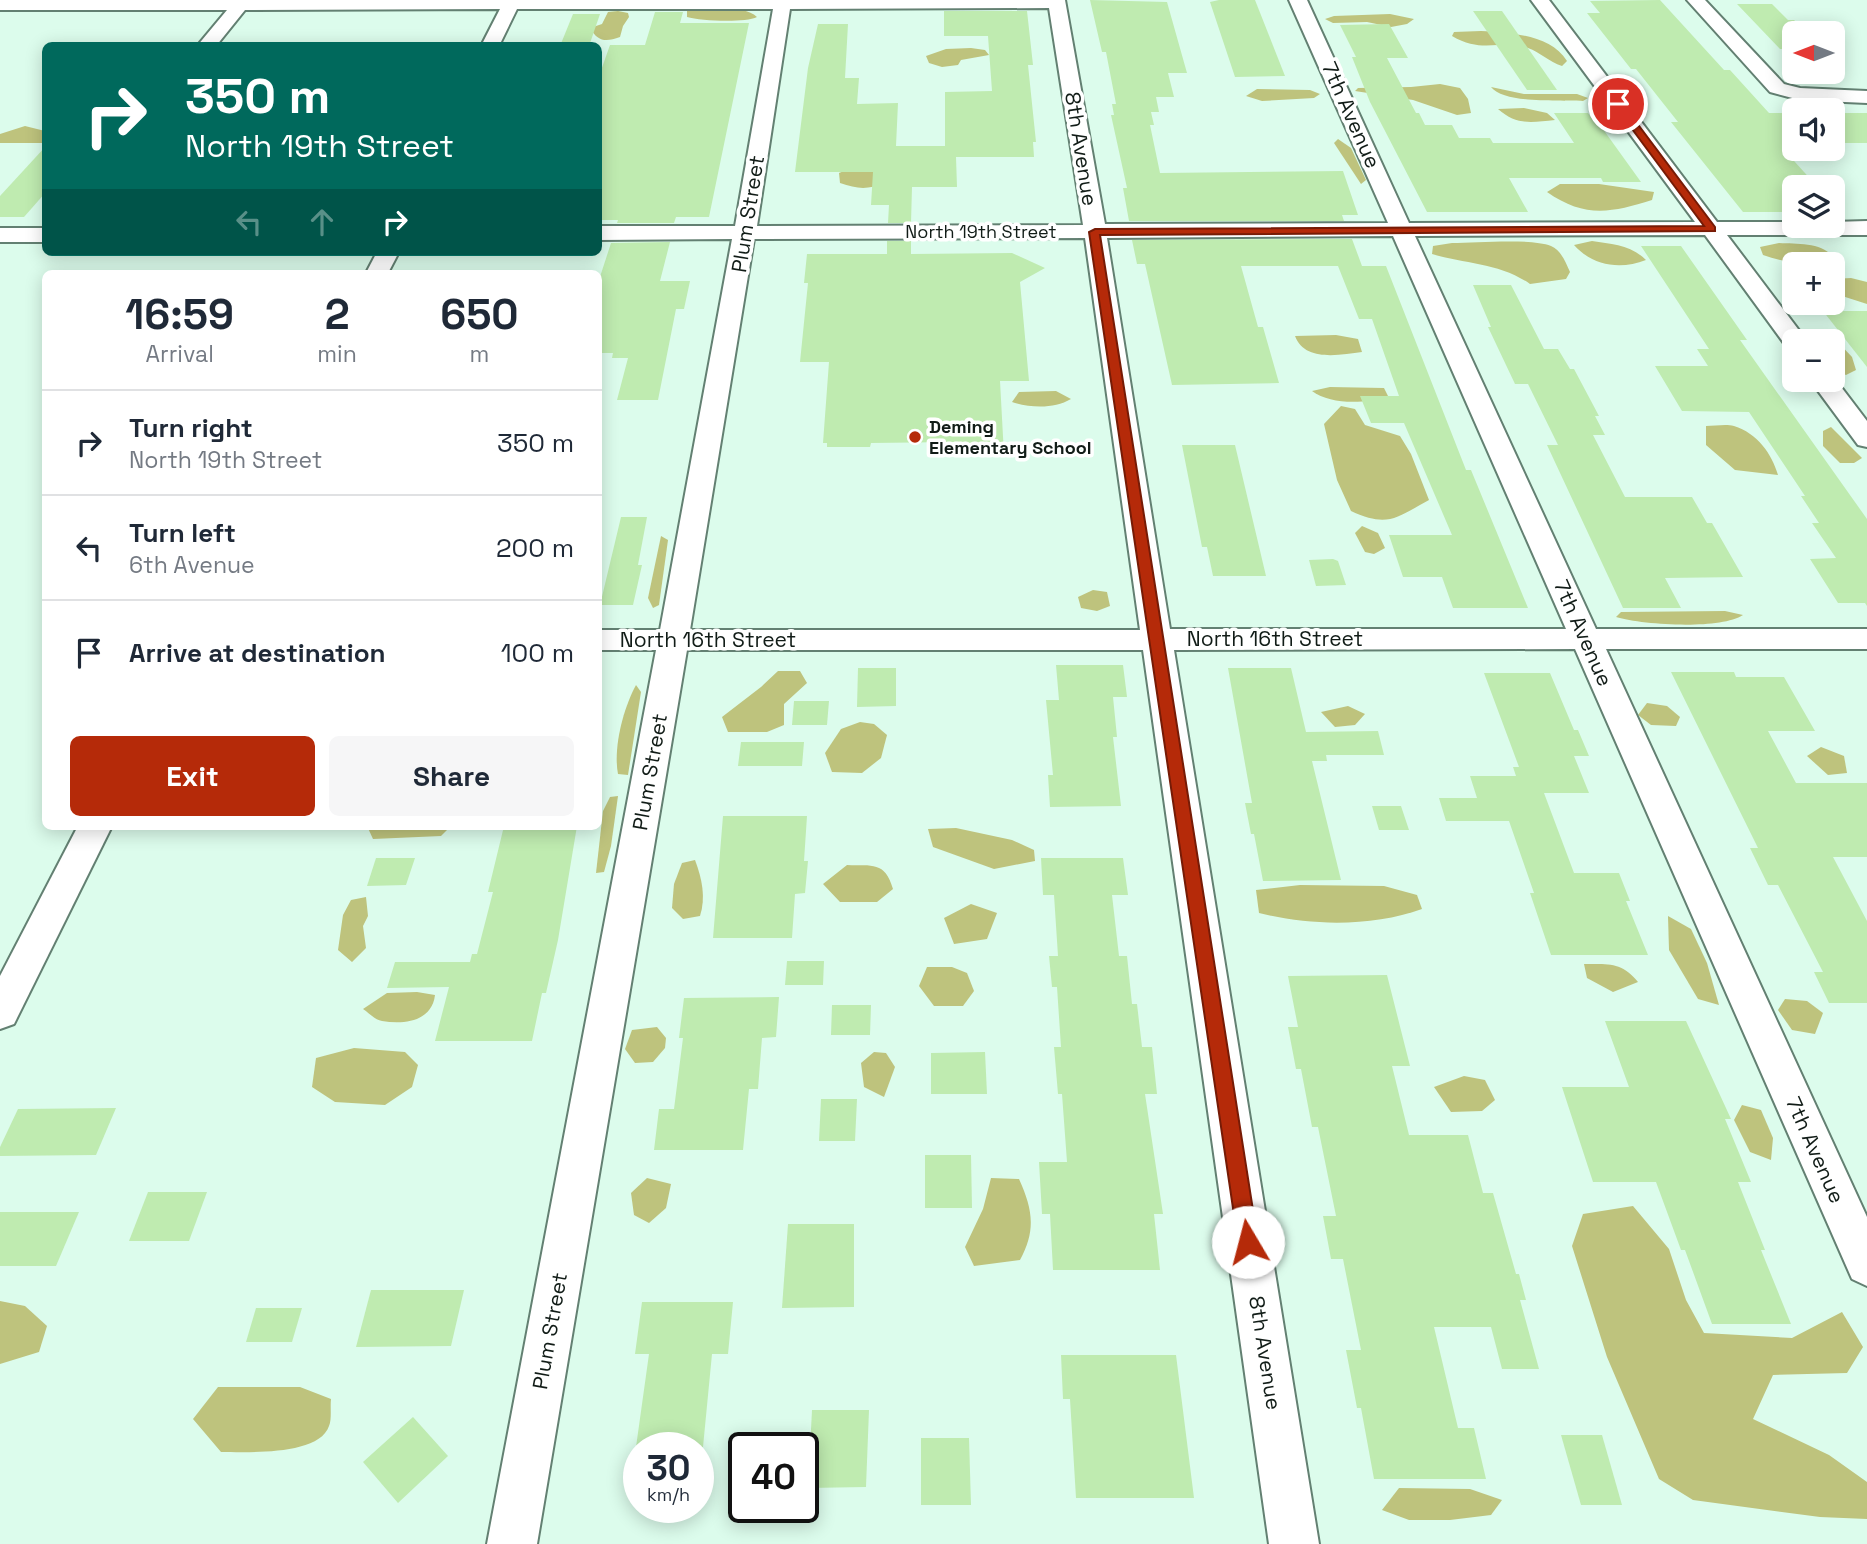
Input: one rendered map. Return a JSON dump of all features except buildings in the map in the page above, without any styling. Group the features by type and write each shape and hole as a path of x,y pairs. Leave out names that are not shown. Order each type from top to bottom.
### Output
{"street":[{"name":"7th Avenue","path":"1298,0 1867,1265"},
{"path":"1540,0 1786,329"},
{"path":"1696,0 1768,81 1782,90 1800,94 1867,97"},
{"name":"Plum Street","path":"512,1544 746,233 783,1"},
{"path":"0,5 1057,1"},
{"name":"8th Avenue","path":"1057,1 1095,232 1294,1544"},
{"path":"209,42 242,2"},
{"path":"493,42 512,2"},
{"name":"North 19th Street","path":"602,233 1867,228"},
{"path":"0,235 42,235"},
{"path":"1833,392 1867,439"},
{"name":"North 16th Street","path":"602,640 1867,639"},
{"path":"0,1013 93,830"}],"green space":[{"path":"737,9 757,17 723,21 687,17 687,11"},
{"path":"608,12 628,13 629,17 620,37 606,40 596,36 590,28 602,24"},
{"path":"1390,14 1414,19 1407,24 1391,27 1367,22 1333,23 1325,19 1334,16"},
{"path":"1454,32 1516,34 1540,40 1560,52 1567,61 1562,66 1519,45 1484,46 1463,42 1452,36"},
{"path":"946,49 985,50 989,55 942,67 929,63 926,56"},
{"path":"1440,84 1460,88 1468,99 1471,113 1457,115 1413,100 1355,91 1358,88"},
{"path":"1491,87 1524,94 1577,94 1588,98 1583,101 1520,99"},
{"path":"1257,89 1310,90 1320,94 1314,98 1262,101 1246,96"},
{"path":"1524,108 1547,113 1555,120 1518,120 1498,109"},
{"path":"25,126 42,130 42,143 0,143 0,134"},
{"path":"1338,139 1351,148 1366,180 1361,184 1334,143"},
{"path":"867,162 884,183 862,188 840,183 839,173"},
{"path":"1560,184 1599,184 1654,192 1652,200 1624,208 1598,211 1573,206 1547,192"},
{"path":"1592,241 1628,248 1646,260 1626,265 1607,264 1590,258 1574,245"},
{"path":"1517,242 1551,246 1558,250 1570,272 1566,279 1530,284 1495,268 1432,254 1433,246"},
{"path":"1779,243 1802,244 1828,252 1782,252 1782,260 1763,255 1760,247"},
{"path":"1845,278 1867,282 1867,304 1845,297"},
{"path":"1336,335 1358,339 1362,352 1333,355 1315,353 1306,350 1295,336"},
{"path":"1845,350 1852,357 1856,370 1846,375"},
{"path":"1330,387 1384,388 1388,396 1370,401 1349,402 1329,399 1312,391"},
{"path":"1056,391 1071,399 1057,405 1042,406 1012,402 1019,392"},
{"path":"1341,406 1355,409 1365,425 1400,436 1411,454 1429,500 1392,519 1374,519 1351,511 1337,480 1324,424"},
{"path":"1731,425 1750,434 1768,452 1778,475 1735,470 1706,445 1706,426"},
{"path":"1831,427 1862,458 1854,463 1840,463 1823,446 1823,431"},
{"path":"1362,526 1378,533 1385,548 1374,554 1365,552 1355,533"},
{"path":"661,536 668,540 659,605 653,608 648,598"},
{"path":"1093,590 1107,592 1110,606 1097,611 1081,608 1078,597"},
{"path":"1725,611 1743,615 1717,623 1681,625 1616,617 1621,612"},
{"path":"778,671 800,671 807,683 784,704 784,725 767,732 728,732 722,717"},
{"path":"636,685 641,692 628,775 618,774 620,729"},
{"path":"1647,703 1667,706 1680,717 1676,726 1651,725 1638,715"},
{"path":"1348,706 1365,714 1355,725 1335,727 1321,712"},
{"path":"860,722 874,724 887,735 881,758 862,773 832,772 825,753 841,729"},
{"path":"1821,747 1844,756 1847,773 1828,775 1807,756"},
{"path":"618,796 611,846 604,872 596,873 603,811 610,797"},
{"path":"956,828 1012,840 1034,850 1035,861 994,869 933,847 928,829"},
{"path":"369,830 447,830 441,836 373,839"},
{"path":"695,860 702,888 702,909 700,916 683,919 672,908 674,884 682,863"},
{"path":"847,865 882,869 893,889 877,902 840,902 823,884"},
{"path":"1300,885 1384,886 1417,895 1422,909 1383,919 1341,923 1299,920 1259,913 1256,890"},
{"path":"366,897 368,916 363,926 366,948 352,962 338,950 343,915 351,900"},
{"path":"971,904 997,913 987,939 954,944 944,918"},
{"path":"1668,916 1691,929 1707,963 1719,1005 1698,999 1669,950"},
{"path":"1584,964 1608,964 1620,968 1638,982 1613,992 1587,978"},
{"path":"927,967 952,967 967,973 974,991 963,1006 934,1006 919,986"},
{"path":"417,992 435,995 429,1011 416,1019 382,1021 363,1009 387,993"},
{"path":"1785,999 1807,1001 1823,1013 1815,1034 1792,1030 1778,1010"},
{"path":"657,1027 666,1038 665,1048 653,1062 635,1063 625,1049 632,1030"},
{"path":"354,1048 405,1052 418,1065 412,1087 385,1105 335,1102 312,1087 316,1058"},
{"path":"874,1052 886,1053 895,1067 884,1097 864,1087 861,1063"},
{"path":"1464,1076 1485,1080 1495,1100 1482,1111 1451,1112 1434,1087"},
{"path":"1742,1105 1761,1110 1773,1138 1771,1160 1750,1152 1734,1120"},
{"path":"647,1178 671,1184 666,1208 649,1223 634,1215 631,1193"},
{"path":"991,1178 1019,1179 1030,1210 1029,1239 1020,1260 974,1266 965,1247 983,1209"},
{"path":"1633,1206 1669,1249 1686,1300 1704,1333 1792,1338 1842,1312 1863,1347 1847,1373 1773,1375 1753,1419 1829,1455 1867,1482 1867,1519 1820,1517 1693,1500 1659,1479 1607,1357 1572,1246 1583,1214"},
{"path":"0,1301 25,1306 47,1326 39,1352 0,1364"},
{"path":"218,1387 300,1387 331,1399 329,1426 323,1436 312,1443 297,1447 264,1452 221,1452 193,1419"},
{"path":"1399,1488 1470,1489 1502,1500 1491,1515 1450,1520 1409,1520 1382,1510"}],"place":[{"name":"Deming Elementary School","path":"915,437"}],"route":[{"path":"1248,1242 1095,232 1712,229 1618,104"}]}
